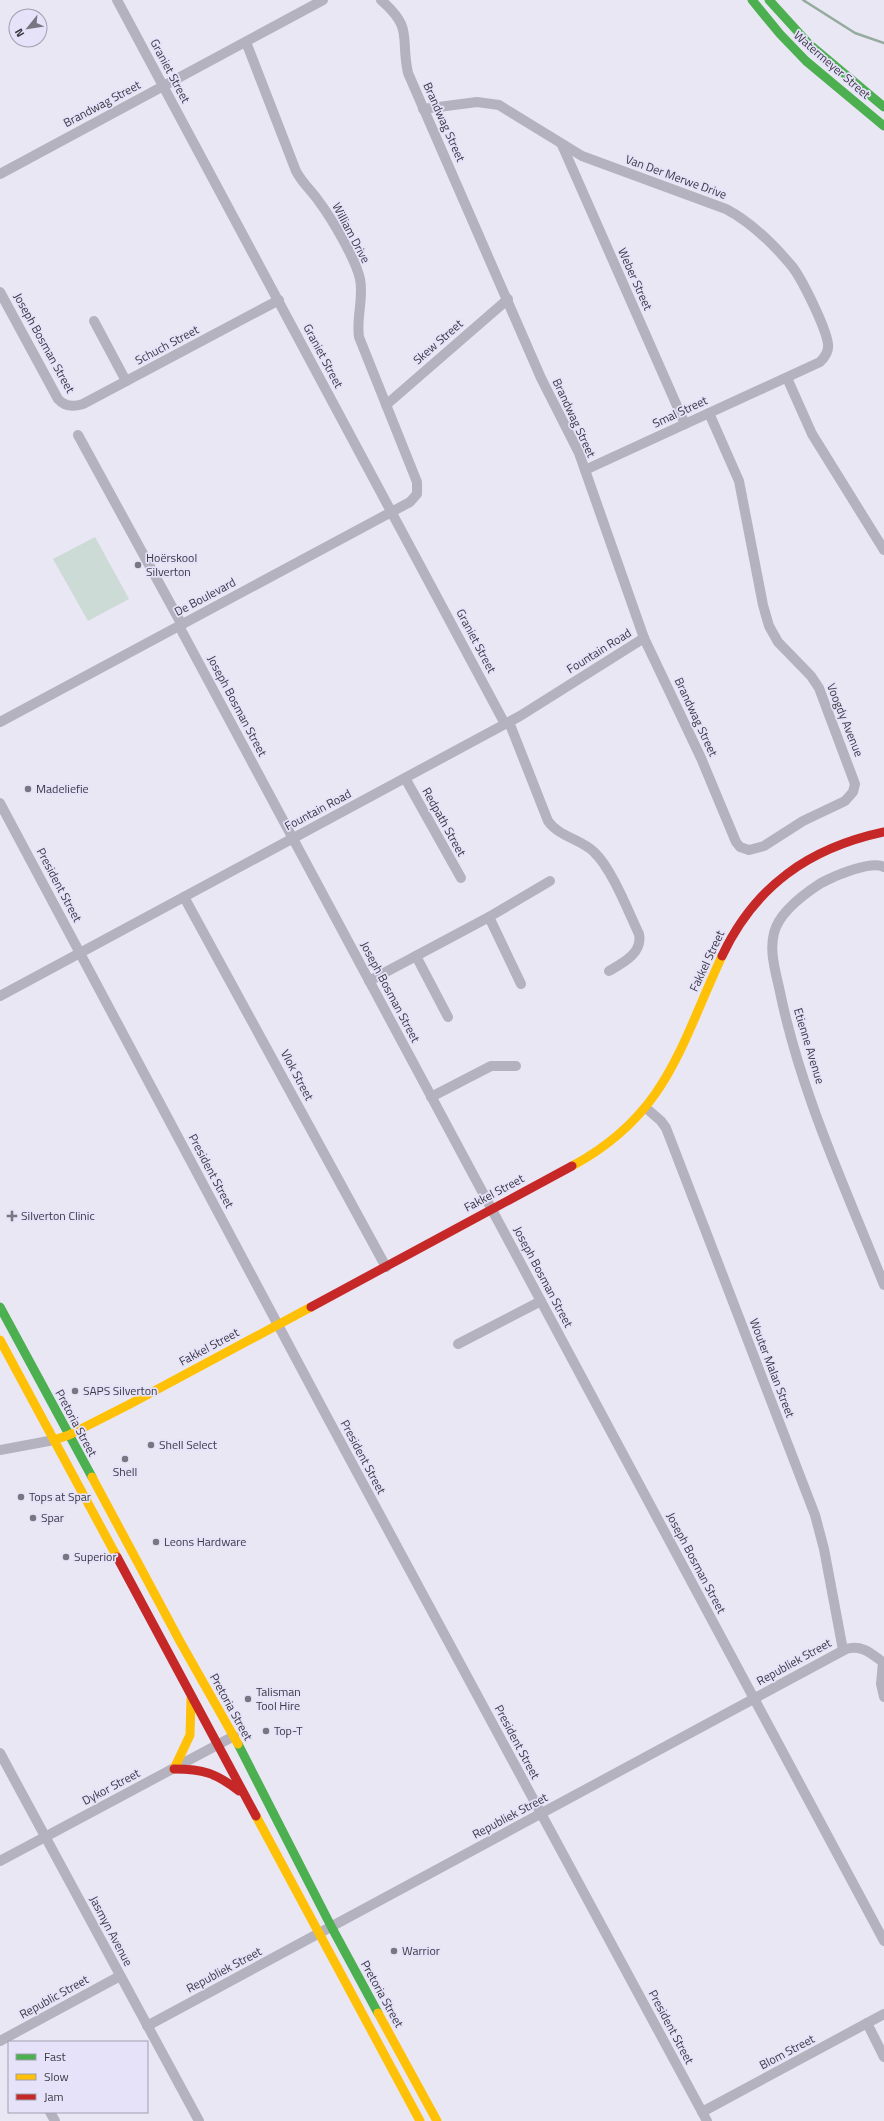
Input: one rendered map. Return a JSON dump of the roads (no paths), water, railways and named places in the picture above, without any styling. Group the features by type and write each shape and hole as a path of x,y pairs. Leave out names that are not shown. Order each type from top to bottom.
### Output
{"main road":[{"name":"Watermeyer Street","path":"752,0 780,34 806,60 884,126"},
{"name":"Watermeyer Street","path":"769,0 796,32 820,55 884,107"},
{"name":"Fakkel Street","path":"54,1440 69,1435 386,1267 605,1147 624,1131 646,1108 668,1076 738,928 759,899 791,870 816,854 847,841 884,832"},
{"name":"Pretoria Street","path":"0,1308 182,1645 234,1736 332,1928 437,2121"},
{"path":"0,1340 420,2121"},
{"path":"191,1694 192,1723 190,1739 174,1769 196,1769 220,1775 245,1797"}],"street":[{"name":"Graniet Street","path":"117,0 279,300 391,512 507,723 548,821 554,829 595,853 607,871 639,934 639,940 635,953 609,971"},
{"name":"Brandwag Street","path":"0,174 322,0"},
{"name":"Brandwag Street","path":"381,0 392,10 403,27 408,73 508,299 541,378 579,453 644,638 701,758 732,835 738,845 744,849"},
{"name":"William Drive","path":"246,42 296,171 306,187 320,204 358,272 361,292 358,326 359,337 417,482 418,491"},
{"name":"Van Der Merwe Drive","path":"423,109 477,102 494,103 508,109 562,145 593,161 726,209 739,217 786,259 795,270 826,337 828,346 826,355 820,362 787,378"},
{"name":"Weber Street","path":"562,145 685,424"},
{"name":"Joseph Bosman Street","path":"0,292 57,398 66,405"},
{"name":"Skew Street","path":"386,405 508,299"},
{"name":"Schuch Street","path":"66,405 76,406 83,404 279,300"},
{"path":"94,322 126,381"},
{"name":"Smal Street","path":"584,470 787,378"},
{"path":"787,378 812,434 884,550"},
{"name":"Voogdy Avenue","path":"709,413 739,481 763,605 770,626 778,642 811,676 819,688 855,784 853,792 845,802 803,821 764,846 752,850 744,849"},
{"name":"Joseph Bosman Street","path":"78,435 884,1941"},
{"name":"De Boulevard","path":"0,722 412,501 418,491"},
{"name":"Fountain Road","path":"0,996 507,723 644,638"},
{"name":"Redpath Street","path":"405,778 461,878"},
{"name":"President Street","path":"0,803 541,1815 705,2117"},
{"name":"Etienne Avenue","path":"881,866 868,866 838,875 816,887 782,917 774,931 772,948 786,1021 799,1065 831,1154 884,1285"},
{"path":"369,981 489,917 550,881"},
{"name":"Vlok Street","path":"184,897 386,1267"},
{"path":"489,917 521,984"},
{"path":"416,956 448,1017"},
{"path":"431,1097 491,1066 516,1066"},
{"name":"Wouter Malan Street","path":"646,1108 661,1121 666,1128 815,1515 824,1549 843,1650"},
{"path":"458,1344 541,1301"},
{"name":"Fakkel Street","path":"0,1450 54,1440"},
{"name":"Republiek Street","path":"147,2026 332,1928 843,1650 852,1647 860,1648 883,1662"},
{"path":"883,1662 882,1684 884,1697"},
{"name":"Dykor Street","path":"0,1861 234,1736"},
{"name":"Jasmyn Avenue","path":"0,1753 199,2121"},
{"name":"Republic Street","path":"7,2040 120,1976"},
{"name":"Blom Street","path":"705,2117 884,2014"},
{"path":"867,2023 884,2057"}],"waterway":[{"path":"803,0 855,33 884,43"}],"place":[{"name":"Hoërskool Silverton","path":"138,565"},
{"name":"Madeliefie","path":"28,789"},
{"name":"Silverton Clinic","path":"12,1216"},
{"name":"SAPS Silverton","path":"75,1391"},
{"name":"Shell Select","path":"151,1445"},
{"name":"Shell","path":"125,1459"},
{"name":"Tops at Spar","path":"21,1497"},
{"name":"Spar","path":"33,1518"},
{"name":"Leons Hardware","path":"156,1542"},
{"name":"Superior","path":"66,1557"},
{"name":"Talisman Tool Hire","path":"248,1699"},
{"name":"Top-T","path":"266,1731"},
{"name":"Warrior","path":"394,1951"}]}
